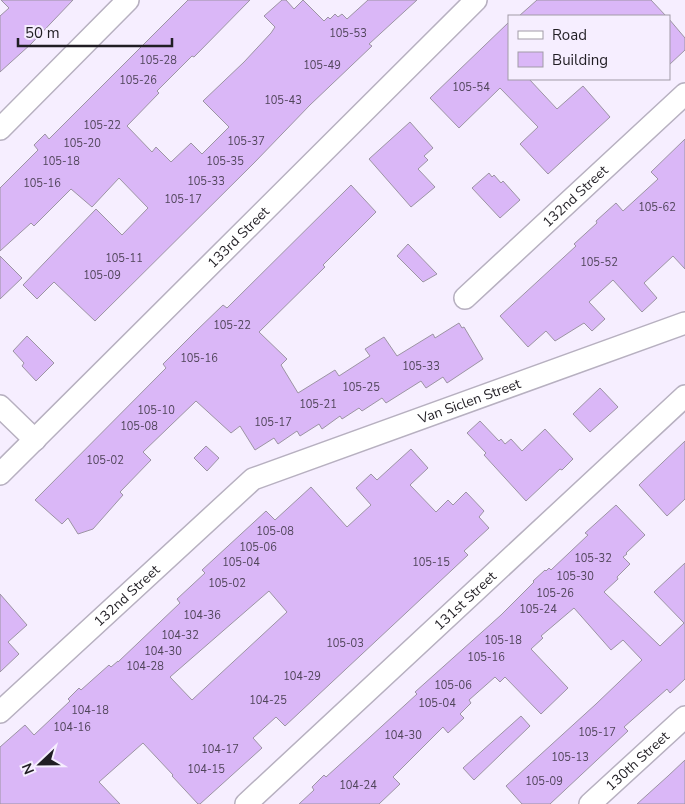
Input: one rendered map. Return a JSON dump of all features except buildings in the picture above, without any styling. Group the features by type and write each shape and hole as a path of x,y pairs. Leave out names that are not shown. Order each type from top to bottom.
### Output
{"street":[{"path":"0,129 128,0"},
{"name":"133rd Street","path":"0,474 476,0"},
{"name":"132nd Street","path":"464,298 685,94"},
{"name":"Van Siclen Street","path":"253,479 685,323"},
{"name":"131st Street","path":"246,804 685,396"},
{"path":"0,406 35,440"},
{"name":"132nd Street","path":"0,712 253,479"},
{"name":"130th Street","path":"590,804 685,717"}]}
